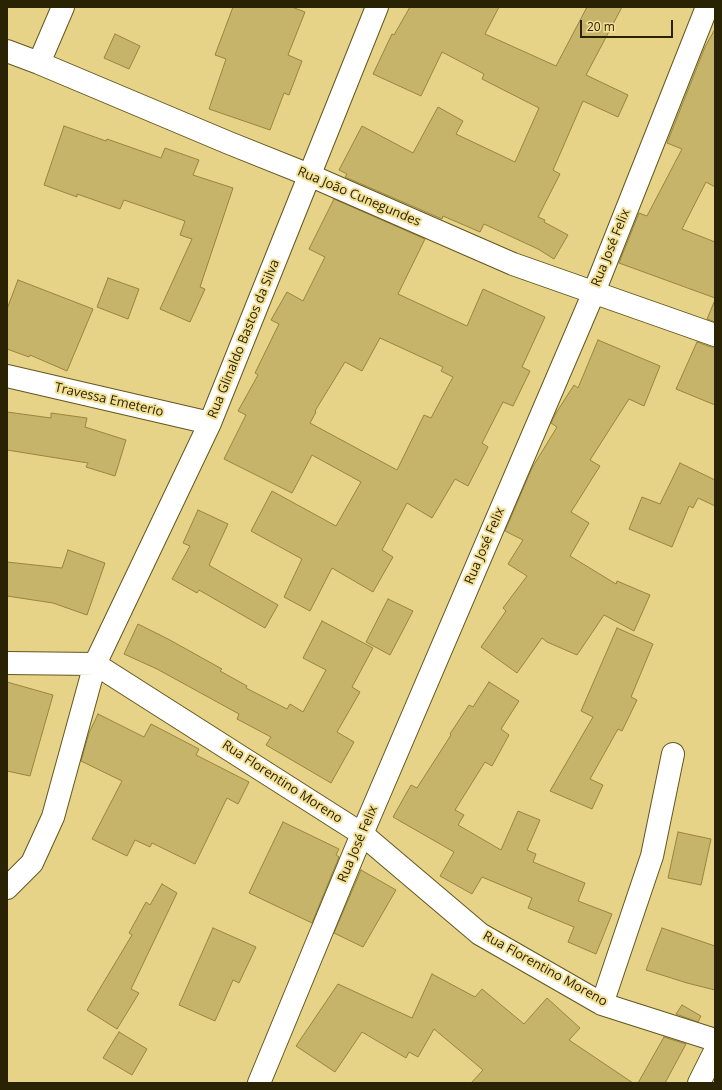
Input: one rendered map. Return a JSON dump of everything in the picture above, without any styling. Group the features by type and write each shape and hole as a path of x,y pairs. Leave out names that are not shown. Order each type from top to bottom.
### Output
{"street":[{"path":"39,63 62,7"},
{"name":"Rua Glinaldo Bastos da Silva","path":"7,888 32,863 53,817 95,664 210,423 377,7"},
{"name":"Rua José Felix","path":"259,1083 362,834 594,292 707,7"},
{"name":"Rua João Cunegundes","path":"7,52 39,63 309,175 513,264 715,335"},
{"name":"Travessa Emeterio","path":"7,376 210,423"},
{"path":"7,663 95,664"},
{"name":"Rua Florentino Moreno","path":"95,664 362,834 480,934 602,1004 715,1040"},
{"path":"602,1004 652,856 673,754"},
{"path":"699,1083 715,1051"}],"building":[{"path":"233,7 292,7 305,12 288,55 302,61 289,95 284,93 270,130 209,109 226,59 215,55"},
{"path":"410,7 499,7 485,34 556,66 587,7 622,7 586,75 628,95 618,117 583,101 553,170 560,174 538,217 545,220 544,222 568,235 554,259 538,249 484,224 480,232 443,216 442,219 345,177 347,174 339,170 362,126 413,153 438,107 463,121 456,134 515,162 539,108 482,79 484,74 442,52 421,96 373,74 392,34 394,35"},
{"path":"715,29 715,187 706,182 682,229 715,242 715,298 619,263 639,213 647,216 682,149 667,143 705,47"},
{"path":"115,34 140,46 129,69 104,58"},
{"path":"64,126 161,158 165,148 199,160 193,175 233,188 200,287 205,289 190,322 160,309 192,239 180,235 185,221 124,200 120,209 77,194 77,197 44,185"},
{"path":"334,199 425,239 398,294 467,326 483,289 545,317 522,367 530,371 513,406 503,402 482,443 488,447 468,486 455,479 432,518 407,503 382,550 393,557 373,592 332,568 310,611 284,597 302,559 251,531 272,491 336,526 361,482 312,455 292,493 224,459 246,415 238,411 258,375 255,373 279,324 271,320 287,292 303,301 325,257 309,249","holes":["380,338 443,367 441,371 453,377 431,418 424,415 397,470 310,423 316,412 315,411 345,362 362,371"]},
{"path":"108,278 139,289 128,319 97,307"},
{"path":"18,280 93,309 67,371 30,355 29,357 7,349 7,309"},
{"path":"715,300 715,322 707,319"},
{"path":"598,340 660,366 644,406 629,399 590,460 600,466 571,512 589,523 570,556 616,584 617,581 650,595 634,631 604,615 577,655 547,642 542,638 517,673 481,647 506,611 503,608 527,576 508,564 523,540 505,531 532,468 557,427 551,423 574,385 578,388"},
{"path":"697,342 715,347 715,405 676,389"},
{"path":"7,412 51,418 51,413 87,418 85,427 126,440 115,476 86,467 88,463 7,450"},
{"path":"680,463 715,480 715,506 698,498 693,508 689,506 672,547 629,529 642,497 660,504"},
{"path":"198,510 228,524 209,565 278,605 265,628 199,590 197,593 172,579 190,546 183,543"},
{"path":"68,550 105,563 87,615 53,603 7,596 7,562 62,568"},
{"path":"388,599 413,611 390,655 366,642"},
{"path":"322,621 373,648 352,687 360,692 337,732 354,742 331,783 266,745 271,737 237,719 239,714 157,669 124,654 138,624 222,669 220,671 247,686 246,688 287,709 290,704 303,712 326,670 303,658"},
{"path":"617,628 653,644 631,697 637,700 622,731 618,729 590,779 603,785 592,809 550,791 593,717 581,711"},
{"path":"7,682 53,695 30,776 7,771"},
{"path":"489,682 519,701 501,729 509,735 492,766 485,762 455,810 464,815 458,825 501,850 518,811 540,820 527,850 536,854 533,862 585,883 578,901 612,914 596,954 568,942 574,927 528,908 532,898 482,877 472,894 440,876 454,852 393,817 411,785 417,788 469,705 473,707"},
{"path":"98,714 144,737 151,724 199,749 196,755 249,782 238,804 227,798 195,864 152,843 150,847 135,840 127,856 92,839 122,781 81,761 89,733"},
{"path":"283,822 339,849 336,855 339,857 312,923 249,893"},
{"path":"678,832 711,839 701,885 668,878"},
{"path":"361,870 396,890 363,947 334,933"},
{"path":"162,884 177,893 131,989 139,993 117,1029 87,1010 132,935 129,933 146,902 150,905"},
{"path":"213,928 256,947 239,983 233,980 215,1021 179,1005"},
{"path":"662,928 715,946 715,990 646,970"},
{"path":"432,974 475,997 482,989 524,1024 547,998 580,1028 569,1040 633,1083 471,1083 483,1070 434,1029 418,1057 409,1052 406,1058 362,1032 335,1072 296,1046 338,984 412,1018"},
{"path":"682,1005 701,1016 698,1022 676,1014"},
{"path":"119,1032 147,1049 132,1075 103,1058"},
{"path":"664,1037 686,1044 665,1083 638,1083"}]}
